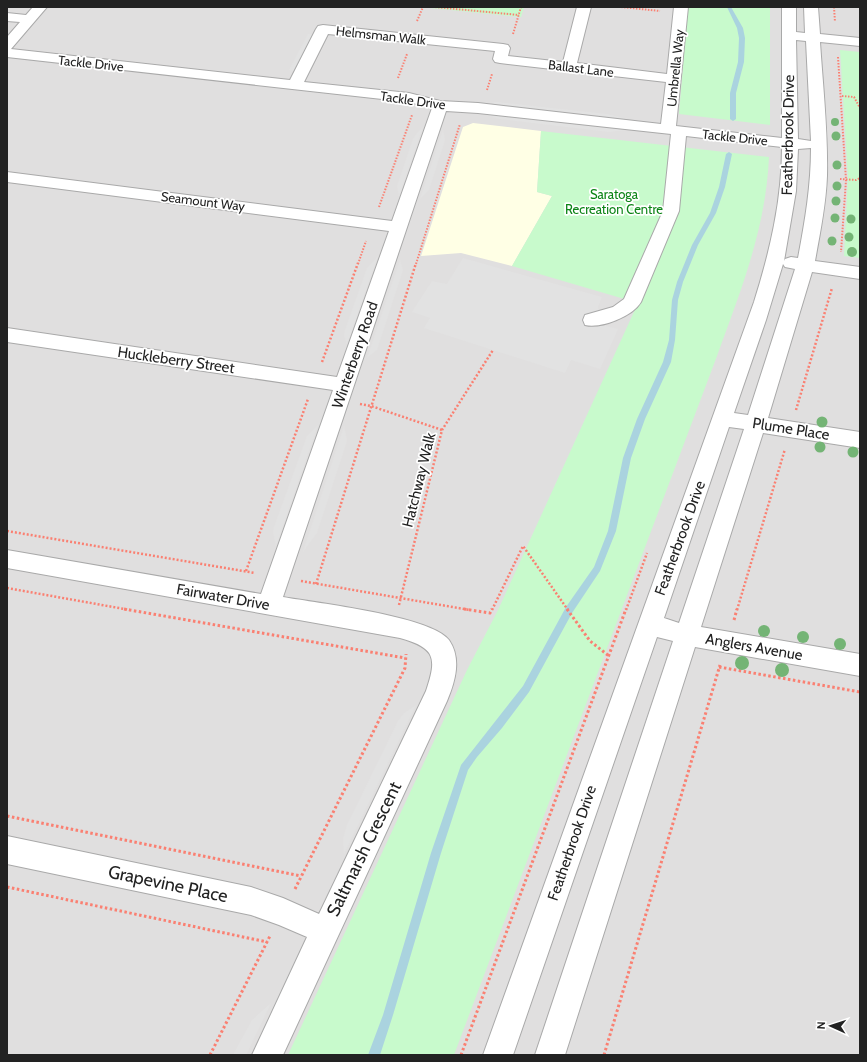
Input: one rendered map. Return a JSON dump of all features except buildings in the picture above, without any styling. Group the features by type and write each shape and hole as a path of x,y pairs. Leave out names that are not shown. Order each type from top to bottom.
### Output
{"street":[{"path":"7,46 40,7"},
{"path":"569,67 584,7"},
{"name":"Umbrella Way","path":"592,320 620,312 632,302 671,211 674,79 681,7"},
{"name":"Featherbrook Drive","path":"498,1055 722,418 776,259 788,199 791,143 789,7"},
{"name":"Featherbrook Drive","path":"550,1055 756,424 805,266 816,207 819,177 819,146 811,7"},
{"path":"7,17 30,20"},
{"name":"Helmsman Walk","path":"294,86 323,29 503,48"},
{"path":"790,36 860,42"},
{"name":"Ballast Lane","path":"503,48 500,59 674,79"},
{"name":"Tackle Drive","path":"7,53 410,98 440,106 472,107 819,146"},
{"name":"Winterberry Road","path":"269,605 440,106"},
{"name":"Seamount Way","path":"7,177 399,227"},
{"path":"776,259 805,266 860,273"},
{"name":"Huckleberry Street","path":"7,335 342,393"},
{"name":"Plume Place","path":"722,418 789,430 860,440"},
{"name":"Fairwater Drive","path":"7,559 403,629 425,635 436,642"},
{"name":"Anglers Avenue","path":"649,624 686,635 860,665"},
{"name":"Saltmarsh Crescent","path":"267,1055 438,693 446,667 443,651 436,642"},
{"name":"Grapevine Place","path":"7,850 250,901 283,912 325,931"}],"path":[{"path":"435,7 519,15"},
{"path":"503,48 510,44 521,7"},
{"path":"621,7 661,11"},
{"path":"604,1055 728,642 840,257 846,194 842,96 834,7"},
{"path":"842,96 854,97 860,108"},
{"path":"316,584 462,120"},
{"name":"Hatchway Walk","path":"403,629 401,598 442,430 493,350"},
{"path":"342,393 371,406 442,430"},
{"path":"7,530 490,613 523,546 590,641 609,656"},
{"path":"461,1055 648,550"},
{"path":"7,588 405,658"},
{"path":"210,1055 405,668 403,629 419,602"},
{"path":"719,668 860,692"},
{"path":"7,816 301,876"},
{"path":"7,887 267,942"}],"shaded area":[{"path":"7,7 860,7 860,1055 7,1055"},
{"path":"308,34 314,35 295,71 289,70"},
{"path":"497,102 607,114 628,119 487,103"},
{"path":"484,114 626,130 609,132 499,119"},
{"path":"473,123 541,131 537,192 552,196 512,266 461,253 421,256 463,127"},
{"path":"423,127 399,196 397,186 413,139"},
{"path":"443,130 445,140 429,190 420,199"},
{"path":"378,256 347,344 344,336 345,330 367,268"},
{"path":"463,258 602,297 598,307 602,325 618,329 600,369 571,360 565,373 424,328 430,318 412,312 432,281 447,284"},
{"path":"400,260 403,270 377,350 367,358"},
{"path":"318,425 276,546 273,532 274,527 307,436"},
{"path":"344,426 347,440 346,444 317,533 303,552"},
{"path":"416,705 344,854 343,839 347,825 398,721 404,713"},
{"path":"271,1003 246,1055 233,1055 252,1020"}],"green space":[{"path":"421,7 524,7 521,17"},
{"path":"688,7 770,7 770,125 679,114"},
{"path":"840,50 860,52 860,258 844,256 848,177"},
{"name":"Saratoga Recreation Centre","path":"541,131 769,157 767,183 758,234 735,307 717,356 454,1055 288,1055 467,670 498,610 638,303 512,266 552,196 537,192"}],"waterway":[{"path":"729,7 740,28 742,38 741,62 733,93 733,119"},
{"path":"374,1055 388,1015 436,853 464,768 526,689 569,610 597,569 612,531 627,458 641,419 667,362 672,340 675,300 680,282 695,245 713,213 722,187 729,154"}]}
